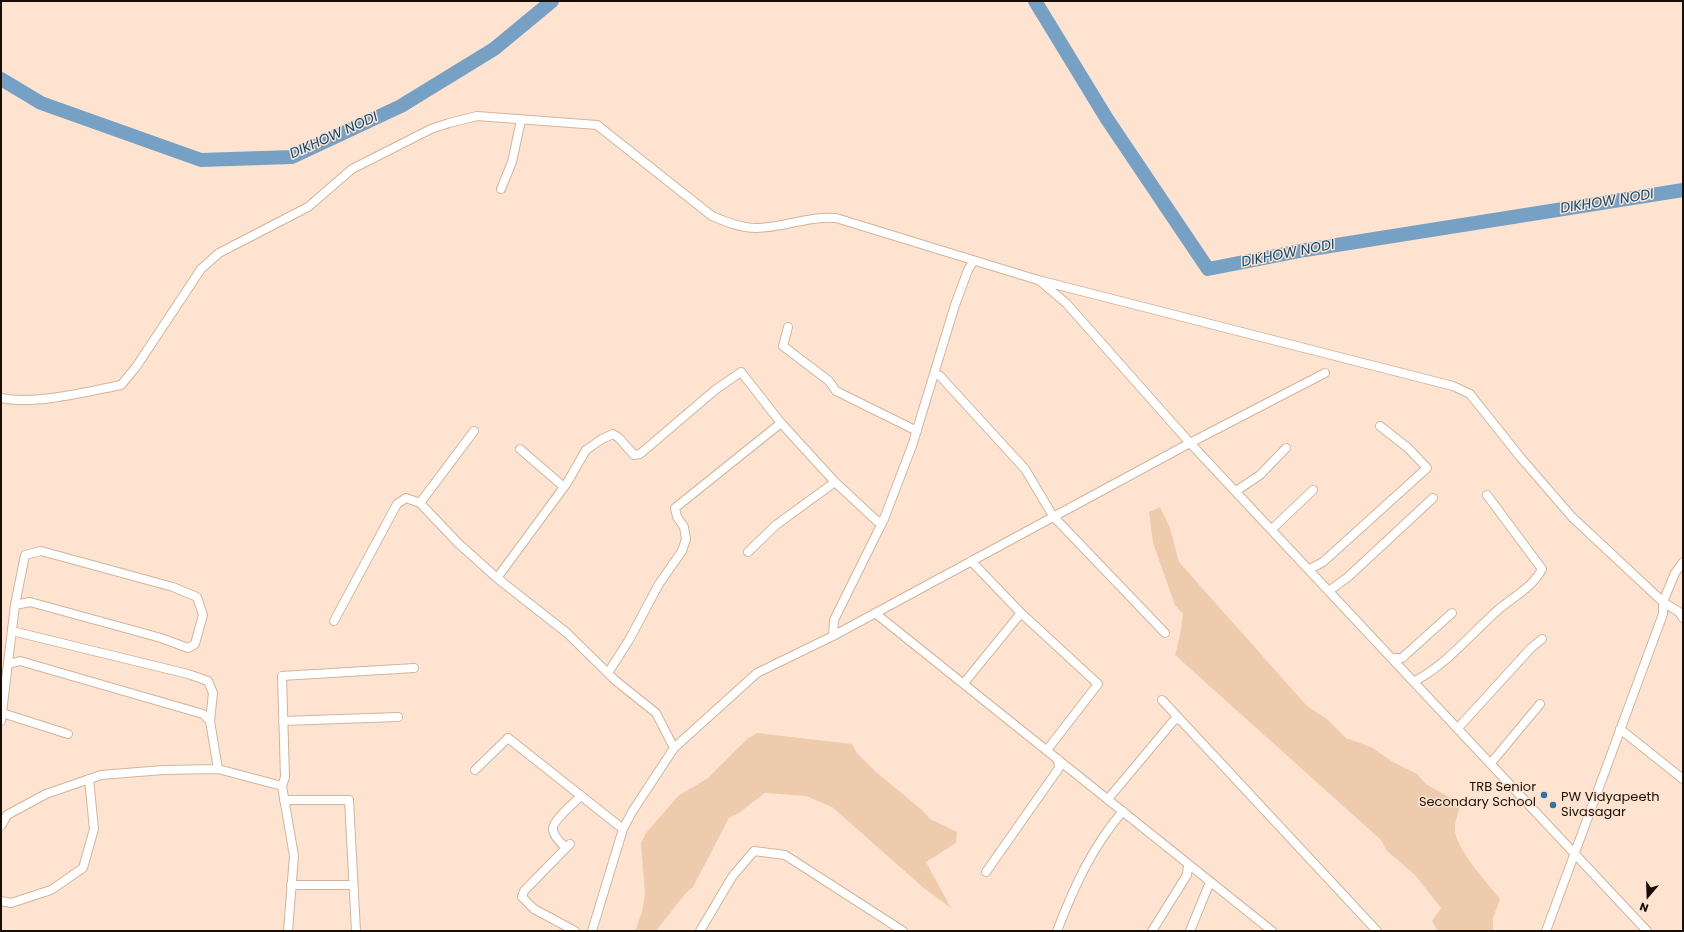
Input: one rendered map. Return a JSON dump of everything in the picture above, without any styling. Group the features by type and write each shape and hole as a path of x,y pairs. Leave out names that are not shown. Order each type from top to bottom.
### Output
{"street":[{"path":"1,398 14,401 38,399 121,385 136,368 201,268 219,253 308,207 352,169 432,129 477,116 597,125 712,216 731,224 756,228 819,217 836,218 973,262 1038,280 1453,386 1470,394 1521,458 1572,517 1663,602 1679,612 1683,618"},
{"path":"501,189 512,162 521,120"},
{"path":"833,636 834,620 884,520 917,431 955,305 968,270 973,262"},
{"path":"1038,280 1066,303 1190,443 1394,658 1647,931"},
{"path":"788,328 783,346 829,381 836,391 917,431"},
{"path":"496,578 564,487 589,447 613,434 619,438 634,455 640,454 715,390 741,372 781,423 836,482 878,522 884,520"},
{"path":"592,931 623,829 674,748 757,673 833,636 1053,516 1325,373"},
{"path":"935,374 946,382 1025,469 1053,516 1165,633"},
{"path":"608,673 629,640 659,584 682,551 686,539 684,527 677,517 675,508 781,423"},
{"path":"1310,569 1323,562 1426,468 1408,448 1380,426"},
{"path":"420,503 474,431"},
{"path":"1236,491 1260,475 1286,448"},
{"path":"520,449 564,487"},
{"path":"748,552 776,525 836,482"},
{"path":"1272,529 1313,490"},
{"path":"1415,681 1429,673 1499,609 1537,578 1542,569 1487,495"},
{"path":"334,621 397,504 406,498 420,503 458,543 496,578 567,633 608,673 656,713 674,748"},
{"path":"1330,590 1348,577 1432,498"},
{"path":"16,605 30,602 160,638 188,648 195,644 202,615 197,596 173,587 41,551 26,555 16,605 12,631 2,717 68,734"},
{"path":"971,561 1021,612 1098,684 1047,750"},
{"path":"1546,931 1663,614 1663,602 1675,573 1683,562"},
{"path":"964,683 1021,612"},
{"path":"875,613 1272,931"},
{"path":"1394,658 1402,658 1452,613"},
{"path":"12,631 188,674 208,682 213,693 210,721 218,770"},
{"path":"1458,728 1531,648 1542,639"},
{"path":"9,664 20,660 204,714 210,721"},
{"path":"288,931 294,856 282,786 284,777 282,676 414,668"},
{"path":"1162,700 1377,931"},
{"path":"1491,763 1540,704"},
{"path":"283,721 398,717"},
{"path":"1108,800 1175,719 1180,720"},
{"path":"1620,729 1683,778"},
{"path":"475,770 508,738 623,829"},
{"path":"986,872 1059,768 1058,759"},
{"path":"1,826 8,815 46,794 108,774 163,770 218,770 282,786"},
{"path":"1,901 11,903 51,890 83,868 94,829 89,779"},
{"path":"575,931 534,909 522,897 524,891 568,846 555,836 552,829 554,823 581,796"},
{"path":"284,800 349,800 352,885 356,931"},
{"path":"1057,931 1080,875 1097,844 1123,812"},
{"path":"700,931 732,877 754,851 785,855 903,931"},
{"path":"1152,931 1187,875 1188,865"},
{"path":"1190,931 1210,882"},
{"path":"291,885 352,885"}],"shaded area":[{"path":"1160,507 1170,528 1179,562 1307,706 1327,719 1346,738 1371,747 1393,762 1417,774 1426,784 1461,804 1455,825 1456,836 1466,855 1500,899 1493,918 1493,931 1438,931 1432,921 1441,908 1415,875 1386,850 1381,840 1175,655 1183,614 1175,605 1153,543 1149,512"},
{"path":"757,733 852,744 857,753 876,772 922,810 930,819 957,832 956,843 926,862 951,908 925,889 832,807 806,796 765,793 739,813 729,818 693,887 685,894 656,931 635,931 642,912 645,894 641,843 646,833 678,796 708,778 747,739"}],"waterway":[{"name":"DIKHOW NODI","path":"1,79 41,103 201,160 292,157 401,106 494,49 552,1"},
{"name":"DIKHOW NODI","path":"1035,1 1107,119 1208,269 1305,250 1683,190"}],"place":[{"name":"TRB Senior Secondary School","path":"1544,795"},
{"name":"PW Vidyapeeth Sivasagar","path":"1553,805"}]}
